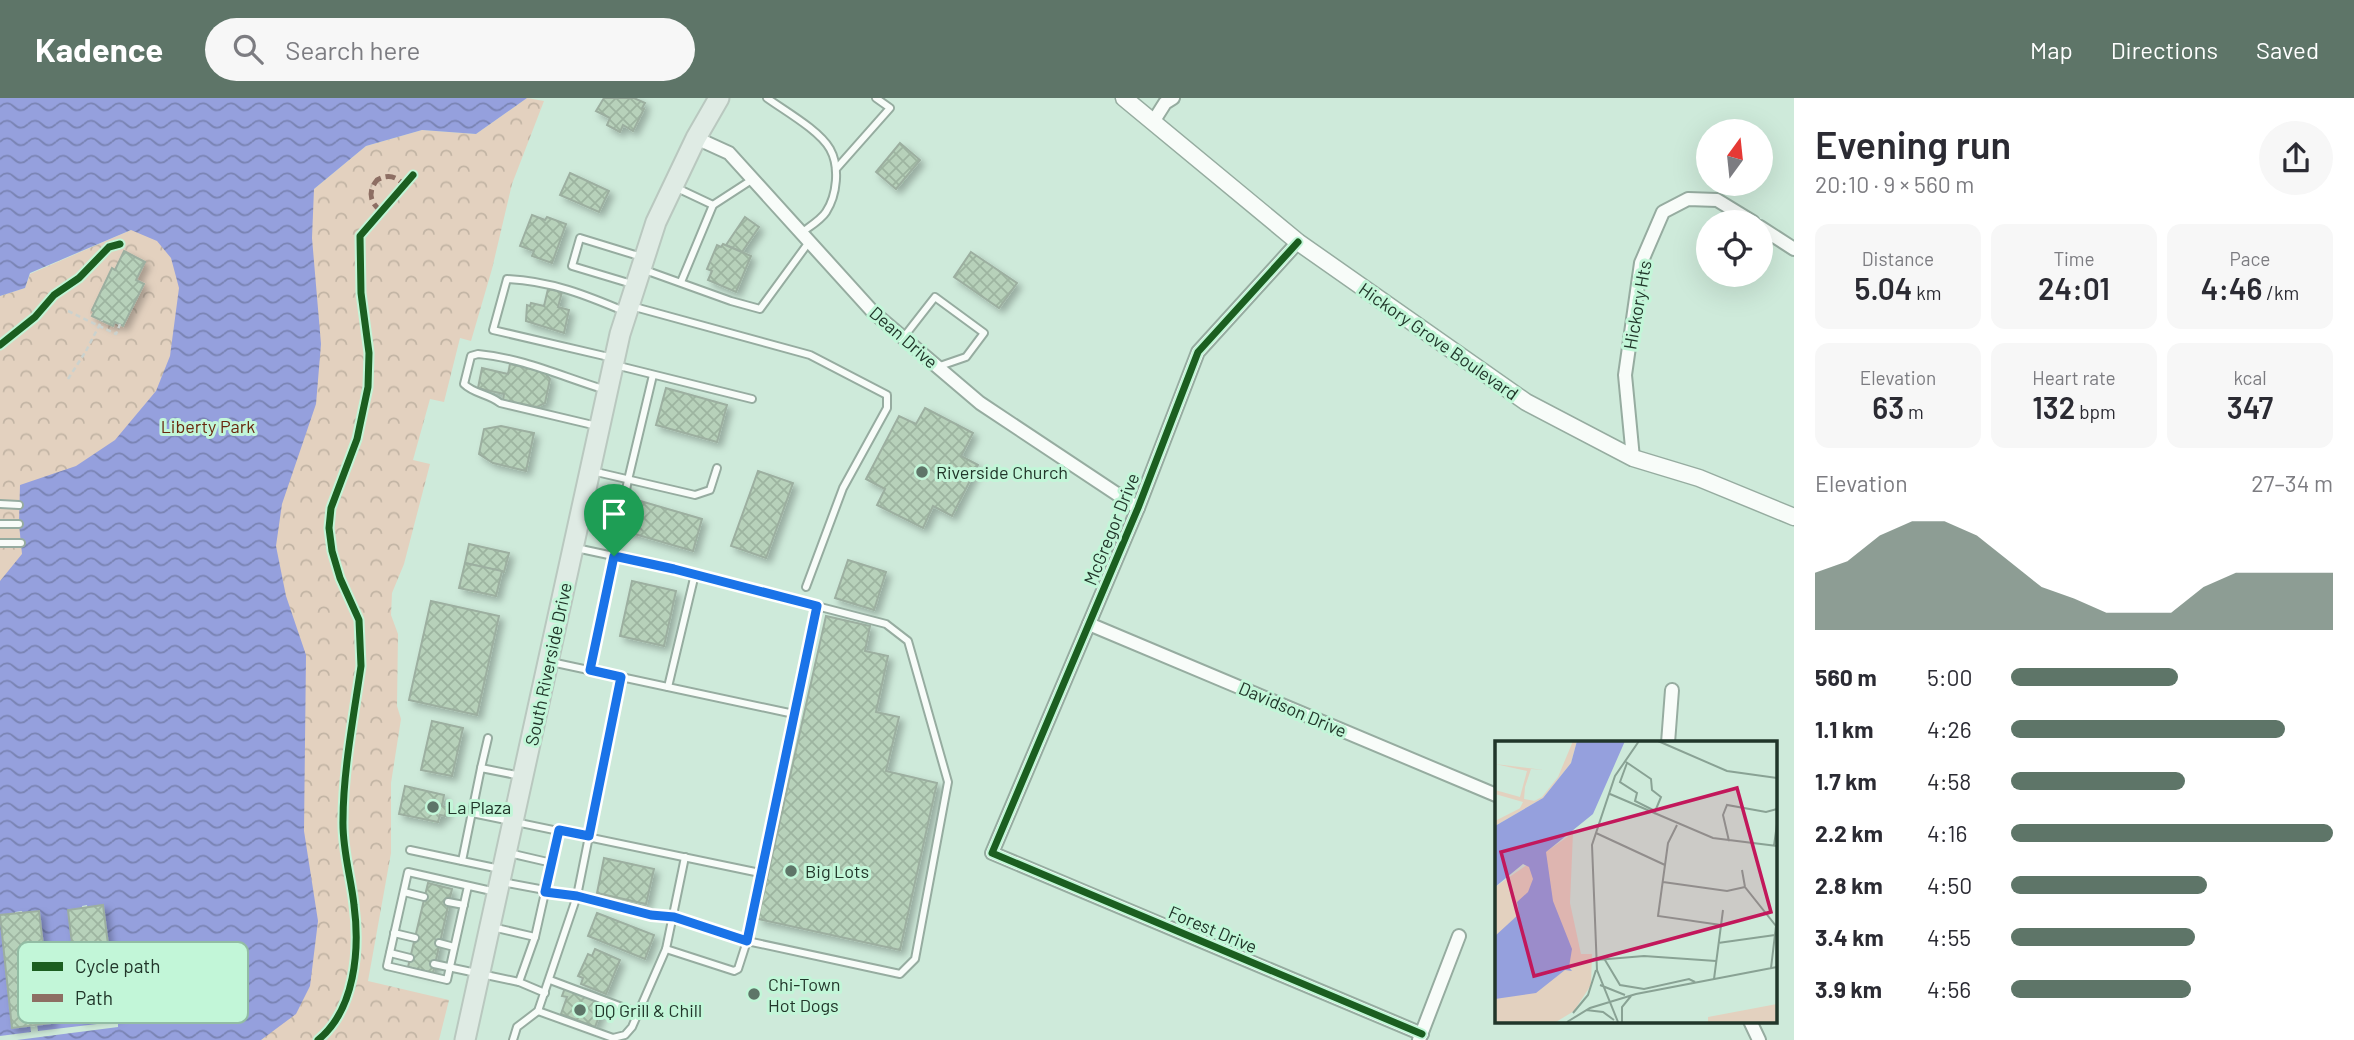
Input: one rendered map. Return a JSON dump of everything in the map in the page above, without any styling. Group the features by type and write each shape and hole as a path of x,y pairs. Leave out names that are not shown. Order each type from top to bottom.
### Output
{"highway":[{"name":"South Riverside Drive","path":"465,1040 614,362 628,309 656,222 696,138 719,98"}],"street":[{"name":"Hickory Grove Boulevard","path":"1124,98 1298,242 1526,402 1633,458 1699,478 1794,517"},
{"path":"1153,122 1164,100"},
{"name":"Dean Drive","path":"696,138 729,153 873,312 980,403 1138,508"},
{"name":"Hickory Hts","path":"1633,458 1625,375 1641,263 1663,212 1688,199 1717,200 1733,210"},
{"path":"1773,235 1794,249"},
{"name":"McGregor Drive","path":"992,853 1138,508 1198,352 1298,242"},
{"name":"Davidson Drive","path":"1089,624 1495,795"},
{"path":"1668,741 1672,690"},
{"name":"Forest Drive","path":"992,853 1420,1037"},
{"path":"1420,1037 1459,936"},
{"path":"1751,1023 1759,1040"}],"lane":[{"path":"640,270 572,266 580,238 640,270 760,309 805,237 826,212 836,181 836,169 830,149 815,133 767,98"},
{"path":"836,169 890,108 876,98"},
{"path":"681,282 713,205 753,179"},
{"path":"673,186 713,205"},
{"path":"752,399 653,375 493,330 507,279 538,280 628,309 810,355 887,395 887,408 843,488 806,587"},
{"path":"903,338 935,298 984,333 966,357 937,366"},
{"path":"600,427 500,403 464,384 471,356 478,354 552,370 567,378 608,391"},
{"path":"590,670 628,480 653,375"},
{"path":"590,471 695,495 710,490 717,468"},
{"path":"0,504 19,505"},
{"path":"0,524 19,524"},
{"path":"0,542 21,543"},
{"path":"410,850 502,874 545,892 577,896 651,915 674,917 747,941 901,974 915,960 948,782 908,641 886,624 695,574 574,547"},
{"path":"668,687 695,574"},
{"path":"666,949 734,971 738,969 747,941 817,606"},
{"path":"549,661 794,714"},
{"path":"513,1040 517,1027 538,1011 577,896 621,677"},
{"path":"462,862 488,738"},
{"path":"481,768 523,777"},
{"path":"472,813 760,873"},
{"path":"519,982 535,937 559,830"},
{"path":"538,1011 613,1038 625,1035 632,1027 666,949 685,858"},
{"path":"468,886 447,981 387,966 408,872 468,886 502,874 552,863"},
{"path":"404,892 424,897"},
{"path":"448,902 464,905"},
{"path":"490,927 535,937"},
{"path":"394,933 415,938"},
{"path":"439,943 454,947"},
{"path":"390,953 410,958"},
{"path":"434,964 519,982 545,992"},
{"path":"550,980 638,1013"}],"path":[{"path":"68,311 116,334 120,324"},
{"path":"68,379 102,320"}],"green space":[{"name":"Liberty Park","path":"527,98 544,101 512,184 492,269 471,341 460,338 444,402 430,399 413,460 430,464 404,564 392,593 391,615 398,634 397,706 401,719 391,783 391,853 368,981 449,1000 439,1040 0,1040 0,296 25,288 30,274 131,230 314,189 366,146 422,130 476,134"}],"water":[{"path":"0,98 527,98 476,134 422,130 366,146 314,189 312,238 321,344 316,404 282,504 276,546 286,596 306,655 304,831 318,921 310,986 296,1014 261,1040 0,1040 0,581 22,554 19,524 20,485 76,466 115,440 156,391 170,356 179,288 171,258 157,241 131,230 30,273 25,288 0,296"}],"pier":[{"path":"87,905 92,942 87,942 82,906"},
{"path":"22,911 26,942 19,942 15,912"},
{"path":"30,1023 37,1023 38,1031 118,1023 118,1027 0,1040 0,1036 31,1032"}],"building":[{"path":"604,98 634,98 645,103 633,131 623,125 620,132 607,125 610,118 596,111"},
{"path":"900,143 920,160 896,189 876,172"},
{"path":"570,173 609,191 599,212 560,195"},
{"path":"532,215 566,224 552,263 532,256 534,251 520,246"},
{"path":"745,217 759,227 742,252 726,245"},
{"path":"723,244 751,256 736,292 708,280 712,271 707,269 717,245 721,247"},
{"path":"124,251 145,262 136,280 144,284 123,326 115,322 113,326 92,316 92,310 112,268 115,270"},
{"path":"971,252 1017,283 999,308 954,277"},
{"path":"548,289 562,292 558,307 569,310 564,333 526,321 527,305 530,306 531,303 544,306"},
{"path":"510,364 544,372 550,379 545,403 537,407 503,400 504,394 478,388 482,368 508,374"},
{"path":"666,388 727,405 717,442 656,425"},
{"name":"Riverside Church","path":"925,408 973,433 961,456 978,465 952,516 933,506 923,528 877,505 885,489 866,479 899,416 916,424"},
{"path":"501,426 534,433 526,471 493,463 479,454 484,429"},
{"path":"758,471 793,483 766,558 731,546"},
{"path":"637,500 702,519 693,551 628,532"},
{"path":"469,544 509,553 504,572 465,563"},
{"path":"848,560 886,572 874,610 835,598"},
{"path":"465,563 502,571 496,596 459,588"},
{"path":"632,581 676,591 664,646 620,636"},
{"path":"431,601 499,616 477,715 409,700"},
{"path":"826,616 870,626 865,651 888,656 876,712 899,717 886,771 937,783 900,950 758,919"},
{"path":"432,721 463,728 452,776 421,770"},
{"path":"405,786 444,795 442,806 447,807 445,816 440,815 438,822 399,814"},
{"path":"604,858 654,869 646,904 597,893"},
{"path":"428,883 452,889 433,973 408,967"},
{"path":"103,905 108,942 72,942 68,910"},
{"path":"39,911 43,942 18,942 18,1023 52,1023 12,1028 0,915"},
{"path":"597,913 654,935 645,959 588,936"},
{"path":"595,949 620,960 606,994 581,984 583,978 578,976 588,954 592,956"},
{"path":"565,988 604,1003 595,1027 561,1014 567,997 562,996"}],"marked path":[{"path":"381,211 371,196 377,180 392,177 404,185"}],"cycle path":[{"path":"318,1040 340,1013 347,996 356,941 354,905 343,831 343,802 361,666 359,620 340,578 329,528 331,508 357,439 368,387 369,353 361,293 360,236 413,175"},
{"path":"1298,242 1198,352 1138,508 992,853 1422,1034"},
{"path":"0,345 35,317 54,295 79,278 109,247 120,244"}],"place":[{"name":"Riverside Church","path":"922,472"},
{"name":"La Plaza","path":"433,807"},
{"name":"Big Lots","path":"791,871"},
{"name":"Chi-Town Hot Dogs","path":"754,994"},
{"name":"DQ Grill & Chill","path":"580,1010"}],"route":[{"path":"614,556 817,606 747,941 674,917 651,915 577,896 545,892 559,830 589,836 621,677 590,670 614,556"}]}
